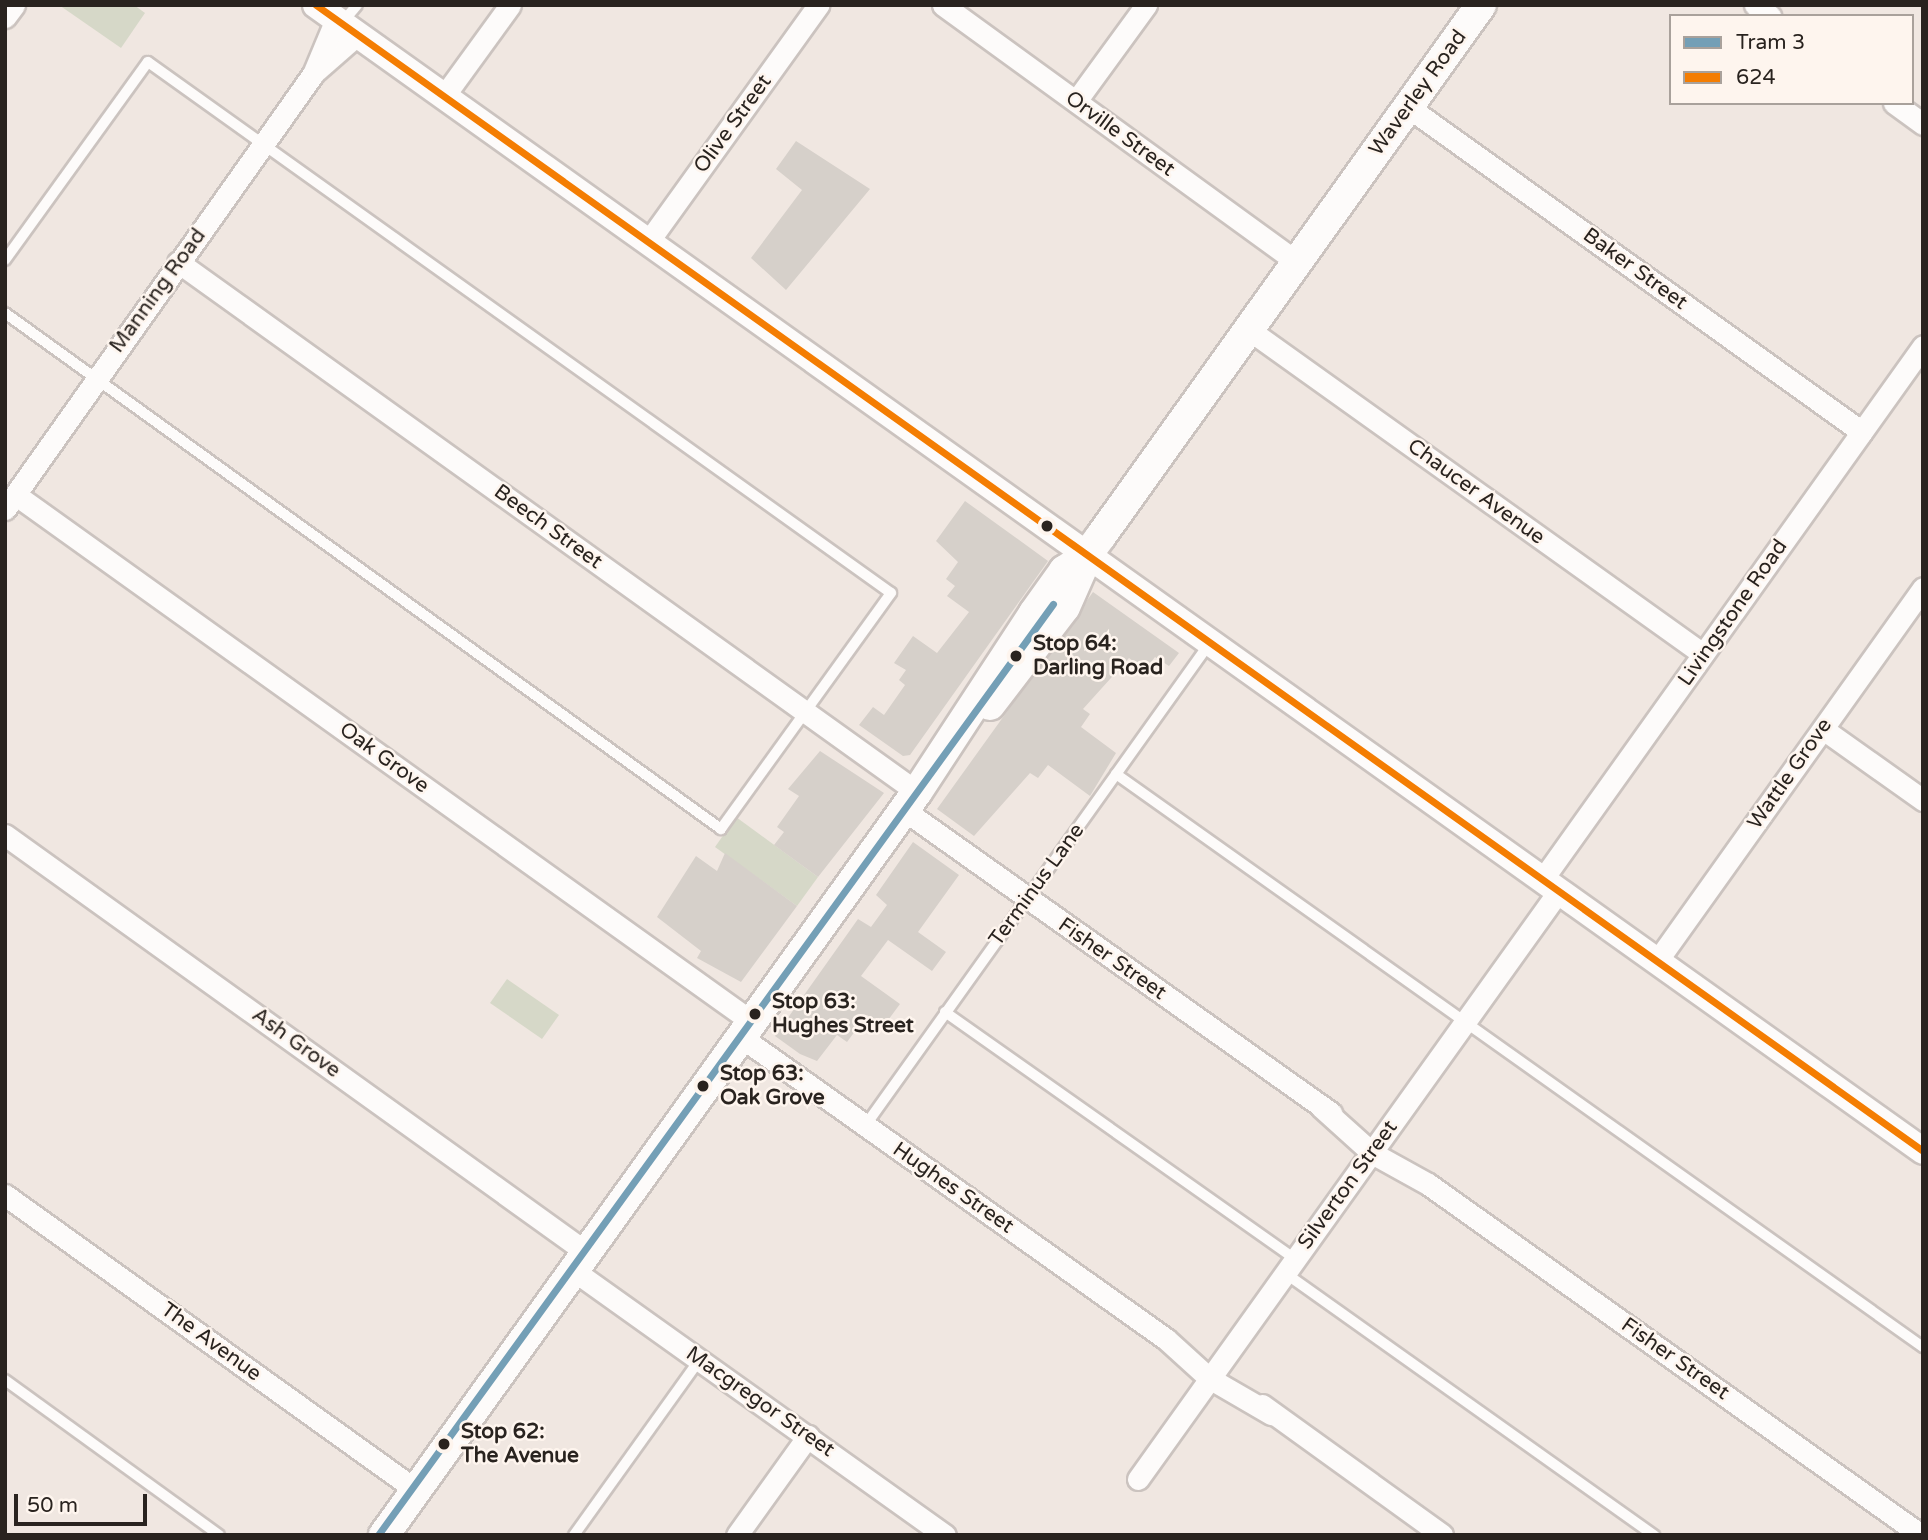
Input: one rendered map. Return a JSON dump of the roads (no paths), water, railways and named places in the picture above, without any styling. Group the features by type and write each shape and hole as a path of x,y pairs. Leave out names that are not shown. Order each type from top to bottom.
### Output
{"main road":[{"name":"Waverley Road","path":"384,1535 916,793 1064,571 1086,556 1481,5"}],"street":[{"path":"5,17 14,5"},
{"path":"444,96 510,5"},
{"name":"Olive Street","path":"648,243 818,5"},
{"name":"Orville Street","path":"943,5 1297,262"},
{"path":"1076,101 1146,5"},
{"path":"342,18 444,96 648,243 1923,1151"},
{"name":"Manning Road","path":"11,502 95,378 313,74 342,18"},
{"path":"1897,105 1923,124"},
{"name":"Baker Street","path":"1408,107 1862,432"},
{"name":"Beech Street","path":"178,262 916,793"},
{"name":"Chaucer Avenue","path":"1248,329 1703,654"},
{"name":"Livingstone Road","path":"1550,886 1703,654 1923,346"},
{"name":"Oak Grove","path":"11,502 746,1029"},
{"name":"Wattle Grove","path":"1657,961 1923,588"},
{"path":"1823,729 1923,800"},
{"name":"Fisher Street","path":"916,793 1028,898 1921,1535"},
{"name":"Ash Grove","path":"5,835 580,1261"},
{"name":"Silverton Street","path":"1138,1479 1465,1023 1550,886"},
{"name":"Hughes Street","path":"746,1029 865,1126 1442,1535"},
{"name":"The Avenue","path":"5,1195 416,1490"},
{"name":"Macgregor Street","path":"580,1261 700,1359 945,1535"},
{"path":"737,1535 808,1436"}],"lane":[{"path":"5,260 148,62 891,593 721,829 5,313"},
{"name":"Terminus Lane","path":"865,1126 1210,643"},
{"path":"1116,774 1923,1347"},
{"path":"945,1012 1654,1535"},
{"path":"574,1535 700,1359"},
{"path":"5,1380 219,1535"}],"tram line":[{"name":"3","path":"378,1535 1053,604"}],"place":[{"name":"Stop 64: Darling Road","path":"1016,656"},
{"name":"Stop 63: Hughes Street","path":"755,1014"},
{"name":"Stop 63: Oak Grove","path":"703,1086"},
{"name":"Stop 62: The Avenue","path":"444,1444"}]}
